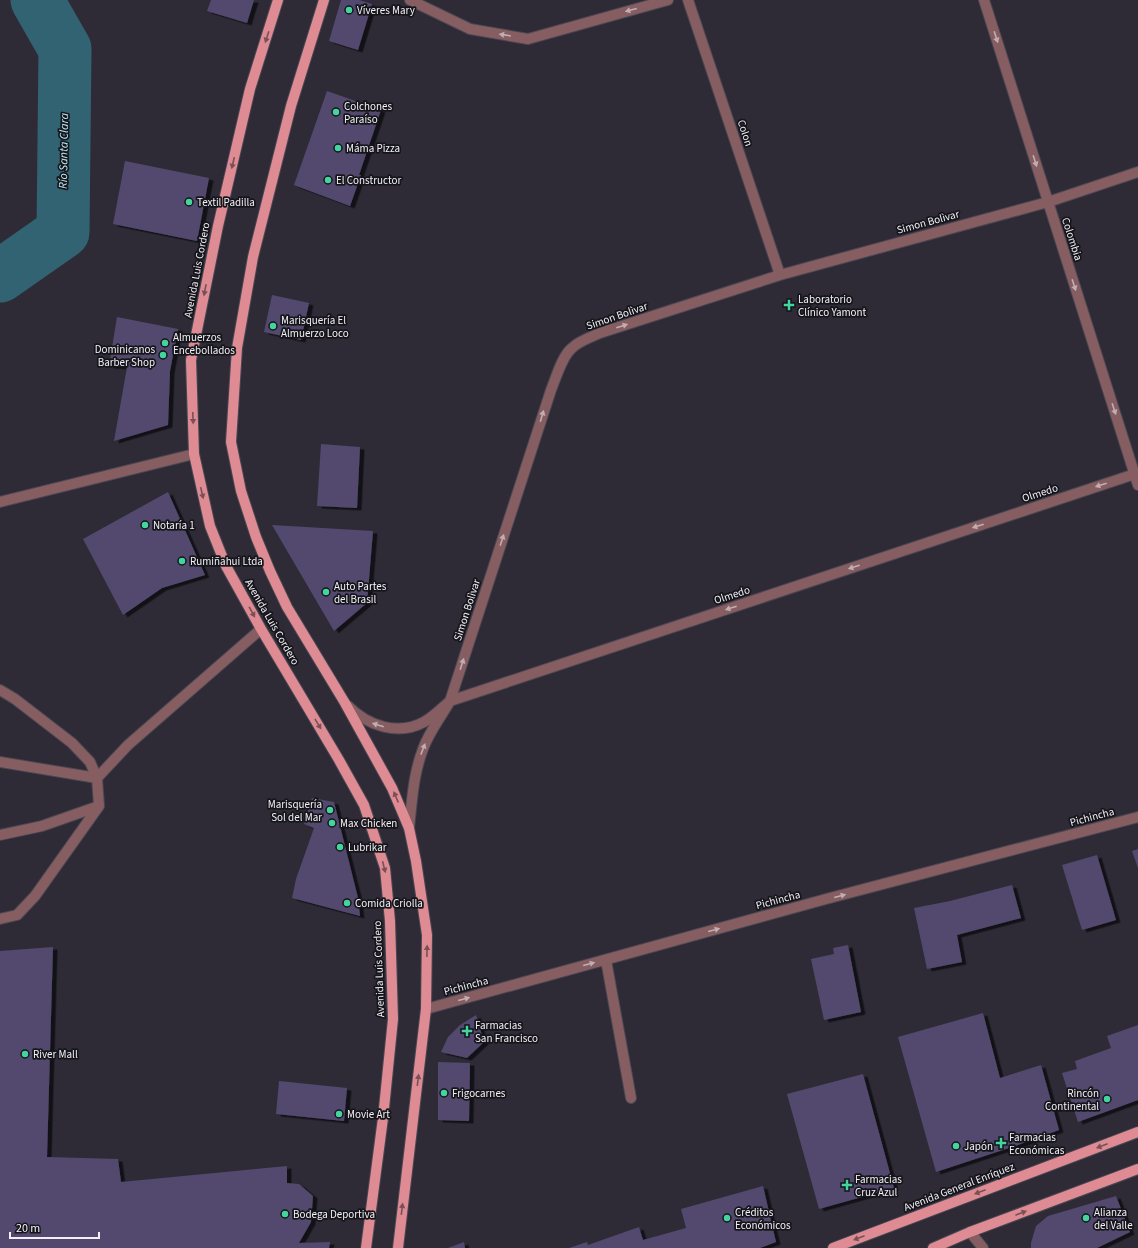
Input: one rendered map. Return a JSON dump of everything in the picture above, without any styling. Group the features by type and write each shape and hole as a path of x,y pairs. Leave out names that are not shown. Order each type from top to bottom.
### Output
{"main road":[{"name":"Avenida Luis Cordero","path":"278,0 246,105 218,226 191,360 194,454 210,526 226,566 261,629 340,760 364,805 385,868 390,921 393,1019 383,1118 366,1248"},
{"name":"Avenida Luis Cordero","path":"324,0 291,106 253,257 236,348 231,442 240,491 270,571 287,606 392,788 409,828 416,860 427,935 426,1009 398,1248"},
{"name":"Avenida General Enríquez","path":"833,1248 1138,1132"},
{"path":"933,1248 970,1232 1138,1169"}],"street":[{"path":"410,0 470,29 528,39 668,0"},
{"name":"Colon","path":"688,0 780,275"},
{"name":"Colombia","path":"984,0 1136,474 1138,485"},
{"name":"Simon Bolìvar","path":"409,828 413,786 421,755 431,731 450,701 551,390 571,348 600,333 780,275 1048,202 1138,172"},
{"path":"0,502 194,454"},
{"name":"Olmedo","path":"344,703 357,716 373,724 391,729 409,728 425,722 450,701 1136,474"},
{"path":"97,778 128,745 261,629"},
{"path":"0,690 72,743 90,762 97,778 99,806 35,896 18,915 0,919"},
{"path":"0,701 14,699"},
{"path":"0,762 97,778"},
{"path":"0,835 42,826 99,806"},
{"name":"Pichincha","path":"426,1009 826,899 1138,817"},
{"path":"606,960 632,1098"},
{"path":"970,1232 983,1248"}],"building":[{"path":"211,0 254,0 247,23 207,11"},
{"path":"341,0 359,0 372,4 358,50 329,41"},
{"path":"327,91 381,110 350,206 294,185"},
{"path":"125,161 209,178 197,241 113,224"},
{"path":"272,295 309,303 301,340 264,332"},
{"path":"117,317 178,329 170,371 168,425 114,441 127,367 109,366"},
{"path":"321,444 360,447 357,508 317,506"},
{"path":"168,492 205,575 162,588 123,615 83,539"},
{"path":"272,525 373,531 367,603 334,631"},
{"path":"312,798 334,802 358,898 360,916 292,898 296,879 314,828 304,824"},
{"path":"1138,849 1138,868 1132,851"},
{"path":"1097,855 1116,920 1082,930 1062,865"},
{"path":"1012,885 1021,918 957,935 962,962 927,969 914,908 950,901"},
{"path":"848,945 861,1012 824,1020 811,959 834,954 833,948"},
{"name":"River Mall","path":"53,947 47,1157 118,1159 121,1182 287,1166 287,1183 299,1184 313,1196 311,1222 299,1243 330,1242 329,1248 0,1248 0,951"},
{"path":"983,1013 1000,1078 1041,1065 1059,1130 936,1172 898,1037"},
{"name":"Farmacias San Francisco","path":"476,1015 484,1042 467,1058 441,1052 448,1037 460,1025"},
{"path":"1138,1025 1138,1100 1078,1122 1062,1073 1077,1069 1075,1061 1111,1048 1107,1036"},
{"path":"438,1062 470,1063 469,1121 438,1120"},
{"path":"863,1074 894,1188 819,1209 787,1094"},
{"path":"279,1081 347,1088 344,1121 276,1114"},
{"name":"Créditos Económicos","path":"763,1186 776,1242 760,1248 569,1248 587,1242 588,1245 639,1227 643,1240 686,1228 681,1209"},
{"path":"1116,1196 1130,1232 1097,1248 1031,1248 1036,1226 1048,1216"},
{"path":"464,1242 465,1248 448,1248"}],"waterway":[{"name":"Río Santa Clara","path":"0,276 63,232 65,49 37,0"}],"place":[{"name":"Víveres Mary","path":"349,10"},
{"name":"Colchones Paraíso","path":"336,112"},
{"name":"Máma Pizza","path":"338,148"},
{"name":"El Constructor","path":"328,180"},
{"name":"Textil Padilla","path":"189,202"},
{"name":"Laboratorio Clínico Yamont","path":"789,305"},
{"name":"Marisquería El Almuerzo Loco","path":"273,326"},
{"name":"Almuerzos Encebollados","path":"165,343"},
{"name":"Dominicanos Barber Shop","path":"163,355"},
{"name":"Notaría 1","path":"145,525"},
{"name":"Rumiñahui Ltda","path":"182,561"},
{"name":"Auto Partes del Brasil","path":"326,592"},
{"name":"Marisquería Sol del Mar","path":"330,810"},
{"name":"Max Chicken","path":"332,823"},
{"name":"Lubrikar","path":"340,847"},
{"name":"Comida Criolla","path":"347,903"},
{"name":"Farmacias San Francisco","path":"467,1031"},
{"name":"River Mall","path":"25,1054"},
{"name":"Frigocarnes","path":"444,1093"},
{"name":"Rincón Continental","path":"1107,1099"},
{"name":"Movie Art","path":"339,1114"},
{"name":"Farmacias Económicas","path":"1001,1143"},
{"name":"Japón","path":"956,1146"},
{"name":"Farmacias Cruz Azul","path":"847,1185"},
{"name":"Bodega Deportiva","path":"285,1214"},
{"name":"Créditos Económicos","path":"727,1218"},
{"name":"Alianza del Valle","path":"1086,1218"}]}
